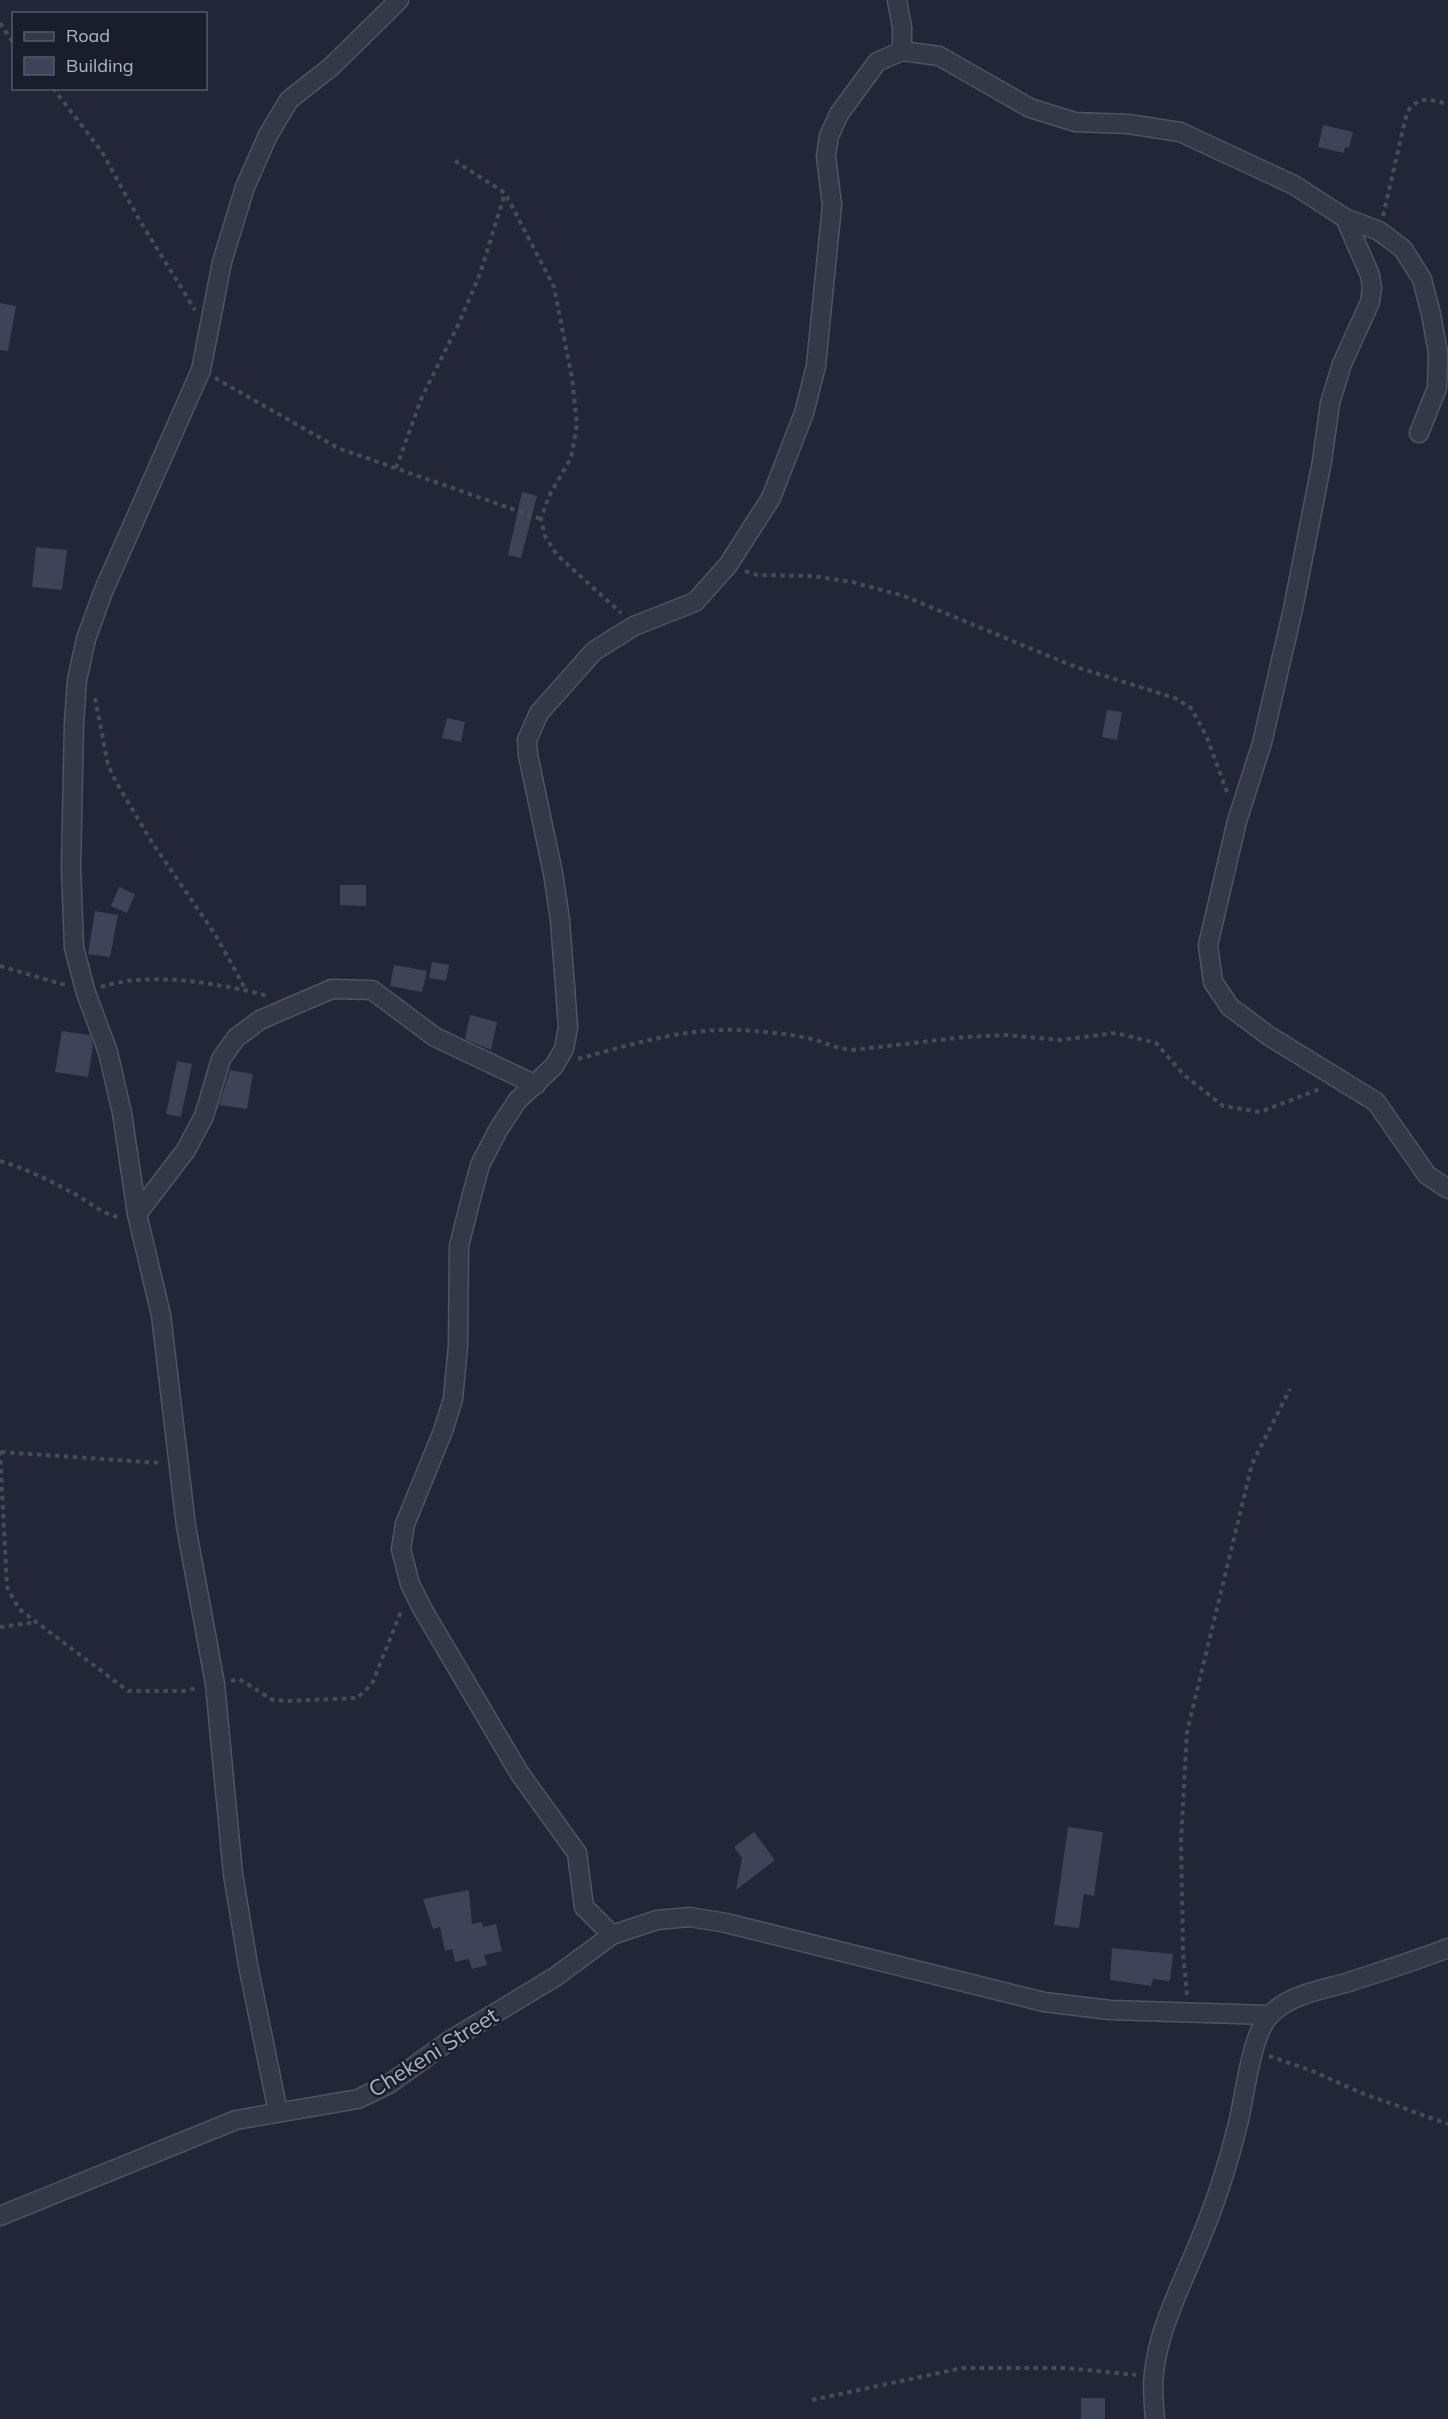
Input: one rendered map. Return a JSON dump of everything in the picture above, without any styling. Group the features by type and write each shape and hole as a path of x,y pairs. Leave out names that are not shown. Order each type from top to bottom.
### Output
{"street":[{"path":"278,2112 232,1874 215,1684 186,1526 160,1315 137,1214 122,1113 108,1052 86,993 74,948 71,867 74,723 81,659 103,592 201,370 222,262 245,187 268,135 289,100 332,66 399,0"},
{"path":"897,0 902,27 902,51"},
{"path":"612,1935 584,1907 577,1853 520,1774 413,1591 404,1567 401,1549 408,1515 443,1431 453,1399 458,1346 457,1288 461,1236 480,1165 498,1130 517,1101 554,1066 564,1049 568,1027 568,999 553,873 528,755 527,740 532,726 548,701 594,651 634,626 695,602 728,565 771,498 804,413 816,366 832,205 826,156 829,136 839,114 877,62 902,51 939,56 1030,108 1075,122 1128,124 1180,132 1294,185 1345,218 1379,231 1403,249 1422,279 1431,314 1438,353 1437,388 1419,433"},
{"path":"1345,218 1370,275 1371,295 1363,320 1342,364 1330,403 1322,461 1293,609 1262,743 1237,821 1208,945 1213,982 1230,1007 1269,1036 1376,1102 1427,1175 1448,1190"},
{"path":"137,1214 186,1150 204,1116 221,1059 236,1038 260,1020 332,989 372,990 435,1037 536,1085"},
{"name":"Chekeni Street","path":"0,2216 236,2120 358,2099 389,2084 449,2041 555,1977 612,1935 657,1920 690,1917 726,1923 1044,2002 1110,2010 1269,2015"},
{"path":"1155,2419 1152,2377 1161,2337 1175,2297 1218,2195 1238,2124 1254,2051 1260,2031 1269,2015 1290,2000 1448,1948"}],"path":[{"path":"0,23 12,41"},
{"path":"55,90 102,152 140,221 209,333"},
{"path":"1379,231 1407,112 1414,103 1426,99 1448,104"},
{"path":"455,161 505,193 554,288 572,378 577,425 571,458 549,496 541,519 545,536 556,555 612,603 634,626"},
{"path":"396,468 422,398 480,274 505,193"},
{"path":"201,370 338,448 541,519"},
{"path":"728,565 758,575 812,576 852,582 904,596 1073,666 1175,698 1191,708 1206,735 1237,821"},
{"path":"94,690 108,765 116,782 153,844 215,934 246,990"},
{"path":"0,966 53,980 86,993 120,981 179,981 246,990 297,1004"},
{"path":"554,1066 631,1044 699,1031 725,1029 794,1037 821,1042 838,1049 853,1050 965,1036 1005,1035 1060,1040 1116,1033 1156,1043 1183,1074 1223,1106 1260,1112 1340,1081"},
{"path":"0,1161 21,1167 70,1191 107,1214 126,1217 137,1214"},
{"path":"1188,2014 1183,1953 1181,1840 1187,1732 1252,1464 1290,1389"},
{"path":"179,1463 139,1463 0,1451 7,1587 19,1609 128,1691 184,1691 238,1680 273,1700 357,1698 372,1684 397,1618 413,1591"},
{"path":"0,1627 38,1622"},
{"path":"1254,2051 1310,2070 1364,2094 1448,2124"},
{"path":"812,2400 962,2368 1066,2368 1152,2377"}],"building":[{"path":"1323,125 1353,132 1349,148 1345,147 1344,153 1318,147"},
{"path":"0,303 16,306 8,351 0,350"},
{"path":"522,492 537,496 521,558 508,555"},
{"path":"36,547 67,550 62,590 32,587"},
{"path":"1107,710 1122,712 1117,740 1102,737"},
{"path":"447,718 465,722 461,742 442,738"},
{"path":"340,885 366,885 366,906 340,905"},
{"path":"119,887 135,894 127,913 111,906"},
{"path":"95,911 118,915 110,957 88,954"},
{"path":"432,962 449,965 446,981 429,978"},
{"path":"394,965 427,971 422,992 390,986"},
{"path":"470,1015 497,1022 491,1050 465,1039"},
{"path":"62,1031 90,1035 93,1045 88,1077 55,1072"},
{"path":"177,1061 192,1064 181,1117 166,1114"},
{"path":"230,1070 253,1074 247,1109 219,1105"},
{"path":"1068,1827 1103,1832 1094,1896 1084,1894 1079,1928 1054,1925"},
{"path":"754,1832 775,1860 736,1890 742,1858 734,1847"},
{"path":"469,1890 472,1924 482,1922 483,1927 496,1924 502,1951 484,1955 487,1965 472,1969 469,1959 455,1962 452,1949 445,1951 440,1927 433,1929 423,1899"},
{"path":"1112,1948 1173,1954 1170,1981 1153,1979 1151,1986 1110,1980"},
{"path":"1081,2398 1105,2398 1105,2419 1081,2419"}]}
